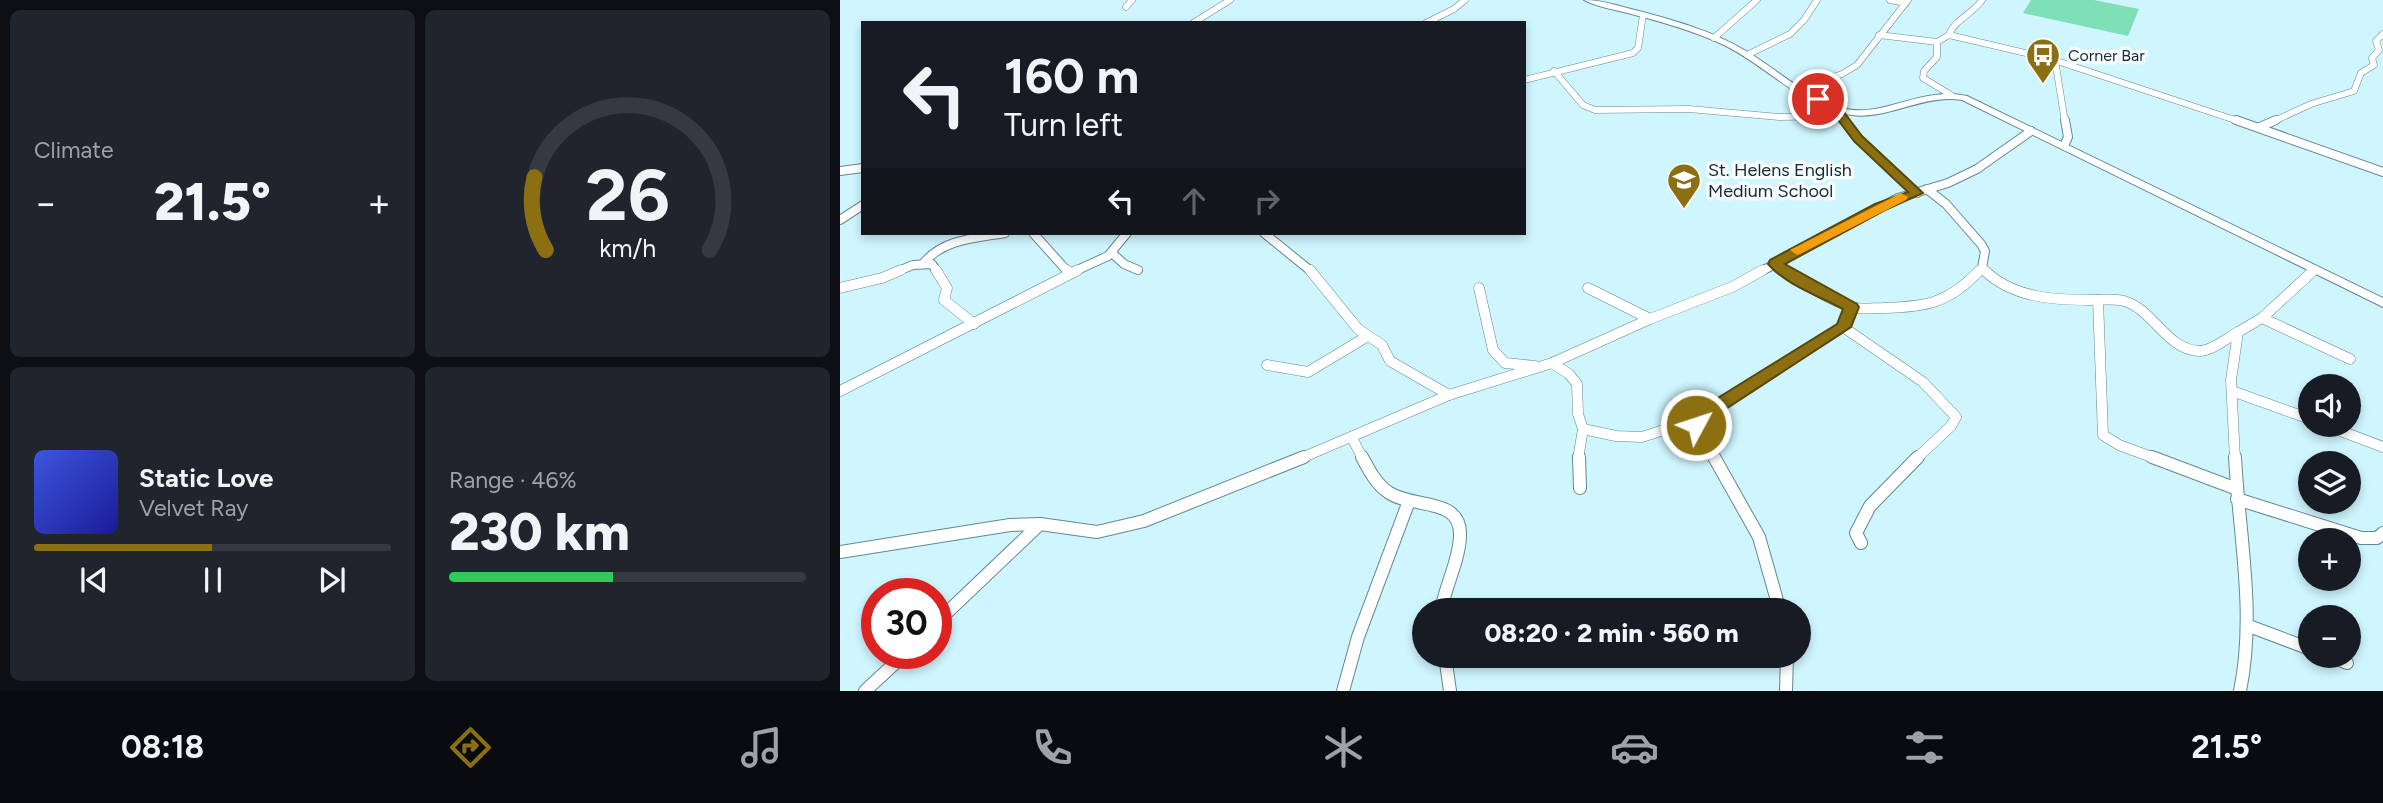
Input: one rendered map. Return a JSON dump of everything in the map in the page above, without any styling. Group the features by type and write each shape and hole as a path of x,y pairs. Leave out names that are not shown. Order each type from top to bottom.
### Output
{"main road":[{"path":"1588,0 1714,38 1747,55 1838,113 1864,113 1936,95 1964,98 2383,303"}],"street":[{"path":"1126,7 1132,0"},
{"path":"1196,21 1230,0"},
{"path":"1430,21 1465,0"},
{"path":"1714,38 1755,0"},
{"path":"1747,55 1782,42 1801,24 1809,6 1817,0"},
{"path":"1890,0 1907,1"},
{"path":"1880,35 1937,42 1977,8 1982,0"},
{"path":"1800,89 1849,71 1857,65 1907,1"},
{"path":"1526,79 1633,53 1637,48 1643,15"},
{"path":"1886,28 1895,35"},
{"path":"1949,34 2055,60 2260,127 2383,172"},
{"path":"2383,34 2376,41 2379,50 2372,58 2374,65 2383,70"},
{"path":"1913,38 1935,51"},
{"path":"1937,42 1937,57 1924,71 1923,78 1951,95"},
{"path":"2055,60 2068,137 2064,146"},
{"path":"2260,127 2311,104 2349,94 2354,91 2361,74 2374,65"},
{"path":"1554,71 1583,105 1595,110 1689,109 1779,117 1838,113 1858,139 1922,191 1946,204 1985,250 1982,268 1955,293 1931,305 1904,309 1852,307 1775,264"},
{"path":"840,552 1010,525 1040,524 1097,532 1119,528 1184,506 1352,438 1449,395 1547,365 1650,319 1731,287 1874,210 1977,169 2031,131"},
{"path":"2374,168 2383,161"},
{"path":"840,171 861,168"},
{"path":"840,220 861,206"},
{"path":"949,245 951,235"},
{"path":"923,264 929,256 949,245 996,235"},
{"path":"1036,235 1070,274"},
{"path":"840,391 1113,254 1126,235"},
{"path":"1267,235 1307,266 1342,313 1382,345 1390,361 1449,395"},
{"path":"1276,240 1284,235"},
{"path":"1113,254 1124,264 1138,270"},
{"path":"840,288 923,264 932,264 937,268 940,281 947,288 944,300 974,324"},
{"path":"1982,268 1998,283 2013,290 2056,298 2124,300 2176,342 2199,351 2208,351 2262,318 2314,270"},
{"path":"1479,288 1493,351 1505,363 1547,365 1569,374 1577,384 1583,429 1577,467 1580,488"},
{"path":"1588,288 1650,319"},
{"path":"2098,300 2103,329 2099,385 2104,409 2103,435 2119,446 2237,494 2361,538 2377,538 2383,533"},
{"path":"1583,429 1636,438 1653,434 1674,423 1698,418 1778,365 1843,327 1852,307"},
{"path":"2262,318 2350,359"},
{"path":"1843,327 1887,353 1948,404 1956,417 1951,426 1899,474 1861,518 1856,533 1861,543"},
{"path":"2238,332 2233,349 2232,391 2237,494 2249,626 2246,670 2240,691"},
{"path":"1267,365 1308,372 1368,336"},
{"path":"2232,391 2298,415"},
{"path":"1698,418 1699,437 1759,537 1776,598"},
{"path":"2357,437 2383,447"},
{"path":"1352,438 1386,492 1443,509 1454,515 1460,525 1460,541 1445,598"},
{"path":"1343,691 1358,637 1409,500"},
{"path":"952,609 1040,524"},
{"path":"2249,626 2298,644"},
{"path":"1447,668 1450,691"},
{"path":"1786,691 1787,668"},
{"path":"866,691 889,669"}],"green space":[{"path":"2031,0 2094,0 2139,9 2128,36 2023,13"}],"slow traffic":[{"path":"1797,250 1901,197"}],"place":[{"name":"Corner Bar","path":"2043,85"},
{"name":"St. Helens English Medium School","path":"1684,210"}],"route":[{"path":"1696,425 1698,418 1778,365 1843,327 1852,307 1775,264 1880,207 1917,193 1858,139 1836,110 1818,99"}]}
